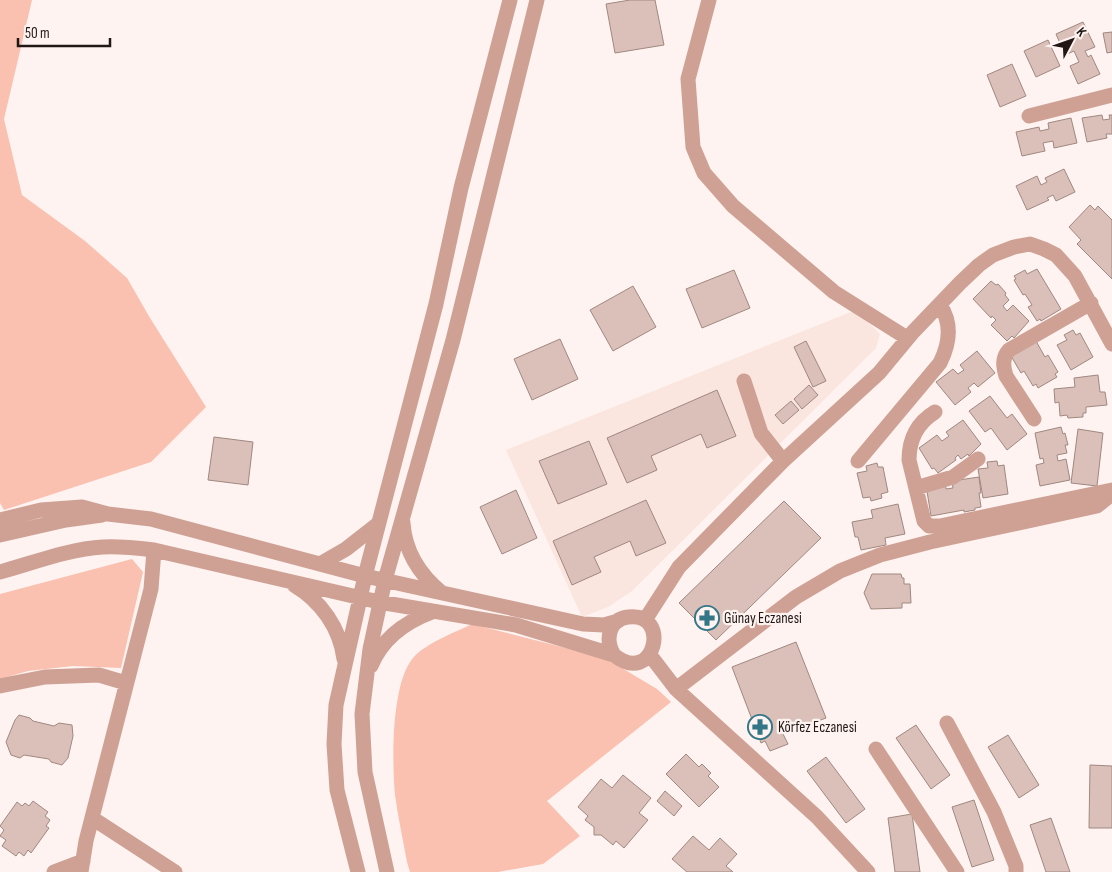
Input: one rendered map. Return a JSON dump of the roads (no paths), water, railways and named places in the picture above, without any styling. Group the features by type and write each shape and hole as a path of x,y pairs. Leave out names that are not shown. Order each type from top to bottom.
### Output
{"street":[{"path":"358,872 336,790 334,754 336,705 359,597 436,304 461,188 510,0"},
{"path":"388,872 365,772 362,714 379,602 453,340 537,0"},
{"path":"709,0 688,79 693,147 704,173 733,206 834,292 907,338"},
{"path":"1029,116 1112,95"},
{"path":"645,620 679,567 783,461 879,373 907,338 972,271 993,256 1014,247 1030,244 1044,249 1061,259 1076,276 1112,344"},
{"path":"1034,419 1006,376 1003,368 1005,355 1009,350 1091,303"},
{"path":"858,461 940,363 947,344 948,328 946,314 940,305"},
{"path":"744,381 761,433 783,461"},
{"path":"935,412 921,422 916,430 910,445 909,460 924,521 929,526 1112,490"},
{"path":"916,488 953,477 978,459"},
{"path":"676,689 796,596 860,562 930,542 1097,506 1112,494"},
{"path":"0,520 41,510 82,507 108,514 151,519 365,576 583,624 604,625 618,621"},
{"path":"0,535 66,520 108,514"},
{"path":"403,516 406,541 416,564 428,580 443,594"},
{"path":"320,564 352,546 378,524"},
{"path":"0,572 92,548 129,547 154,550 379,602 516,624 614,655 628,663 644,660 654,648 655,640 651,626 645,620 632,616 624,617 618,621 612,626 608,640 614,655"},
{"path":"54,872 82,867 92,818 150,589 154,550"},
{"path":"280,578 304,592 325,612 337,632 344,655 345,667"},
{"path":"366,682 373,661 393,634 412,620 433,611"},
{"path":"650,654 676,689 817,817 868,872"},
{"path":"0,686 45,677 99,675 126,683"},
{"path":"947,724 994,812 1016,866 1016,872"},
{"path":"876,749 957,872"},
{"path":"92,818 175,872"}],"place":[{"name":"Günay Eczanesi","path":"707,618"},
{"name":"Körfez Eczanesi","path":"760,727"}]}
